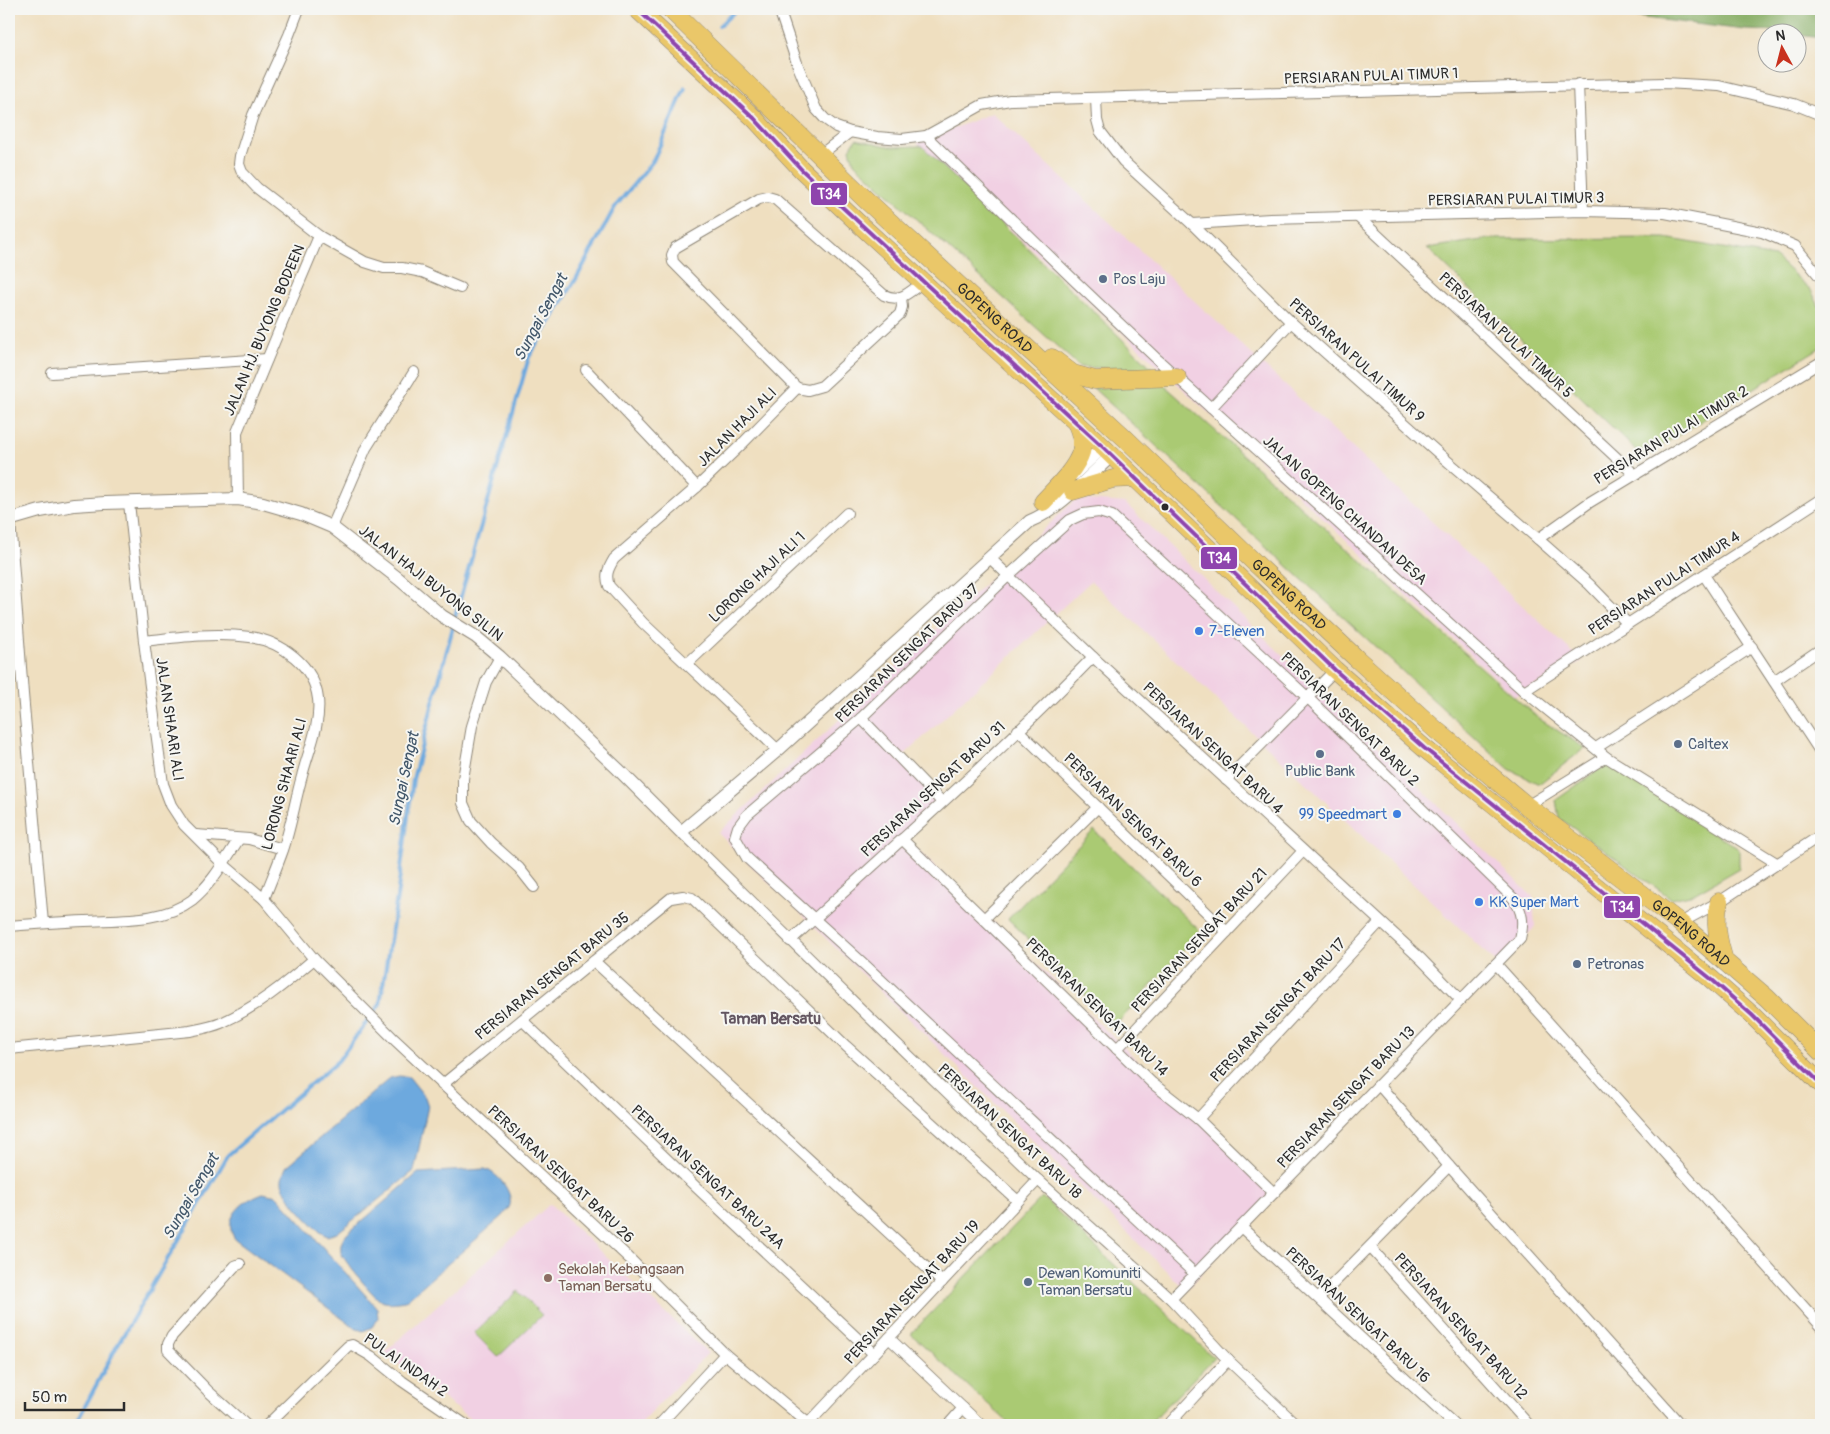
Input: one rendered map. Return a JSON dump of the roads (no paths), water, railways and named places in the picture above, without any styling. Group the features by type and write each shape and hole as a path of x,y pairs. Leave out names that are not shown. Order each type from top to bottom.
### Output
{"highway":[{"name":"GOPENG ROAD","path":"637,9 754,118 802,170 856,221 1076,422 1110,449 1135,478 1335,670 1431,754 1682,955 1752,1014 1821,1084"},
{"name":"GOPENG ROAD","path":"670,9 865,199 1124,437 1253,561 1436,730 1527,806 1680,923 1767,998 1821,1052"},
{"path":"754,118 763,120 788,142 806,152 820,155 819,168 821,176 852,209 856,221"},
{"path":"1019,340 1032,345 1073,374 1084,378 1109,380 1177,377"},
{"path":"1019,340 1041,373 1100,427 1110,449 1132,459 1216,535 1253,561"},
{"path":"1043,502 1075,464 1081,452 1082,435 1076,422"},
{"path":"1073,491 1113,478 1135,478"},
{"path":"1719,902 1716,914 1716,928 1725,961"},
{"path":"1646,926 1680,923 1679,942 1682,955"}],"street":[{"path":"299,9 289,36 253,115 239,164 242,172 257,188 319,236"},
{"path":"779,9 798,66 816,109 825,119 836,127 850,132 877,137 902,139 926,136"},
{"name":"PERSIARAN PULAI TIMUR 1","path":"926,136 982,105 1010,100 1578,84 1665,83 1719,86 1794,104 1821,115"},
{"path":"1578,84 1583,211"},
{"name":"PERSIARAN PULAI TIMUR 9","path":"1096,98 1098,125 1108,144 1123,161 1192,224 1291,322 1589,584 1628,624"},
{"path":"820,155 850,132"},
{"name":"JALAN GOPENG CHANDAN DESA","path":"926,136 1076,284 1524,691 1606,757 1778,864"},
{"name":"JALAN HAJI ALI","path":"778,750 643,623 609,586 606,579 607,570 614,559 697,487 797,388 673,262 672,255 675,248 759,199 768,197 775,199 884,295 893,299 901,297"},
{"name":"PERSIARAN PULAI TIMUR 3","path":"1192,224 1270,219 1583,211 1665,213 1762,232 1795,246 1821,278"},
{"name":"PERSIARAN PULAI TIMUR 5","path":"1358,217 1634,474"},
{"name":"JALAN HJ. BUYONG BODEEN","path":"238,499 237,432 319,236 365,262 384,268 402,268 422,272 460,288"},
{"path":"797,388 808,390 822,386 900,314 902,307 901,297 923,282"},
{"path":"1211,408 1291,322"},
{"path":"52,373 267,359"},
{"name":"PERSIARAN PULAI TIMUR 2","path":"1538,539 1634,474 1821,362"},
{"path":"586,370 697,487"},
{"path":"332,527 366,448 414,372"},
{"path":"681,832 778,750 1030,521 1041,517 1073,491 1110,449"},
{"path":"1030,521 1034,510 1110,449"},
{"name":"JALAN HAJI BUYONG SILIN","path":"10,520 40,511 74,505 238,499 263,503 301,514 332,527 399,579 442,616 476,636 618,769 681,832"},
{"name":"PERSIARAN PULAI TIMUR 4","path":"1524,691 1821,499"},
{"name":"JALAN SHAARI ALI","path":"129,503 144,641 163,784 177,815 191,833 196,835 222,863 264,900 314,958"},
{"name":"PERSIARAN SENGAT BARU 37","path":"815,918 746,858 735,837 738,827 747,815 861,718 1009,575 1070,520 1083,514 1099,512 1112,516"},
{"name":"LORONG HAJI ALI 1","path":"687,664 847,513"},
{"name":"PERSIARAN SENGAT BARU 2","path":"1112,516 1308,698 1520,907"},
{"path":"10,520 43,923"},
{"name":"PERSIARAN SENGAT BARU 4","path":"990,558 1092,657 1421,959 1461,1000"},
{"path":"1704,575 1821,753"},
{"name":"LORONG SHAARI ALI","path":"144,641 187,636 250,637 273,643 295,657 307,669 314,684 318,699 317,717 283,849 264,900"},
{"path":"1596,748 1752,647"},
{"path":"1774,681 1821,650"},
{"path":"500,657 486,682 472,726 463,779 463,803 472,821 491,843 518,868 534,888"},
{"name":"PERSIARAN SENGAT BARU 31","path":"790,941 1055,696 1092,657"},
{"path":"1226,780 1335,670"},
{"path":"861,718 942,802"},
{"name":"PERSIARAN SENGAT BARU 6","path":"1018,730 1227,932"},
{"path":"1527,806 1606,757"},
{"path":"984,919 1098,807"},
{"name":"PERSIARAN SENGAT BARU 18","path":"681,832 790,941 1038,1180 1170,1299 1228,1360 1297,1425"},
{"path":"196,835 260,841 283,849"},
{"path":"1680,923 1719,902 1821,835"},
{"path":"9,926 145,917 168,912 190,901 198,894 239,839"},
{"name":"PERSIARAN SENGAT BARU 14","path":"902,839 1152,1083 1198,1119 1274,1193"},
{"name":"PERSIARAN SENGAT BARU 21","path":"1117,1049 1303,851"},
{"name":"PERSIARAN SENGAT BARU 35","path":"442,1085 671,898 683,896 692,898 846,1046 1018,1201"},
{"name":"PERSIARAN SENGAT BARU 13","path":"1170,1299 1520,939 1523,919 1520,907"},
{"path":"815,918 1195,1274"},
{"name":"PERSIARAN SENGAT BARU 17","path":"1198,1119 1380,922"},
{"path":"9,1049 190,1031 220,1024 275,992 314,958"},
{"name":"PERSIARAN SENGAT BARU 26","path":"314,958 442,1085 629,1258 725,1354 808,1424"},
{"path":"594,961 942,1282"},
{"path":"1496,964 1821,1326"},
{"name":"PERSIARAN SENGAT BARU 24A","path":"522,1020 874,1354"},
{"path":"1378,1085 1681,1425"},
{"path":"1318,1298 1449,1166"},
{"name":"PERSIARAN SENGAT BARU 19","path":"808,1424 1038,1180"},
{"name":"PERSIARAN SENGAT BARU 16","path":"1241,1227 1455,1425"},
{"name":"PERSIARAN SENGAT BARU 12","path":"1370,1247 1529,1425"},
{"path":"240,1264 234,1266 172,1336 168,1344 168,1350 208,1391 246,1425"},
{"path":"889,1338 981,1425"},
{"name":"PULAI INDAH 2","path":"267,1425 348,1346 352,1345 371,1356 462,1424"},
{"path":"659,1425 725,1354"},
{"path":"1168,1425 1228,1360"},
{"path":"948,1425 963,1408"}],"water":[{"path":"399,1076 409,1077 425,1097 428,1106 414,1171 337,1233 327,1236 320,1232 305,1216 286,1192 282,1181 286,1167 390,1078"},
{"path":"485,1169 499,1178 509,1194 510,1205 503,1216 405,1301 381,1301 359,1278 343,1256 341,1244 347,1234 418,1173"},
{"path":"263,1193 277,1196 377,1308 378,1318 372,1327 363,1331 355,1328 235,1239 231,1231 232,1217 248,1200"}],"waterway":[{"name":"Sungai Sengat","path":"719,26 737,9"},
{"name":"Sungai Sengat","path":"454,620 529,357 576,279 615,207 653,161 685,88"},
{"name":"Sungai Sengat","path":"75,1425 117,1346 228,1155 338,1061 380,1004 413,779 453,627"}],"place":[{"name":"Pos Laju","path":"1103,279"},
{"name":"7-Eleven","path":"1199,631"},
{"name":"Caltex","path":"1678,744"},
{"name":"Public Bank","path":"1320,754"},
{"name":"99 Speedmart","path":"1397,814"},
{"name":"KK Super Mart","path":"1479,902"},
{"name":"Petronas","path":"1577,964"},
{"name":"Sekolah Kebangsaan Taman Bersatu","path":"548,1278"},
{"name":"Dewan Komuniti Taman Bersatu","path":"1028,1282"}],"district":[{"name":"Taman Bersatu","path":"771,1018"}]}
